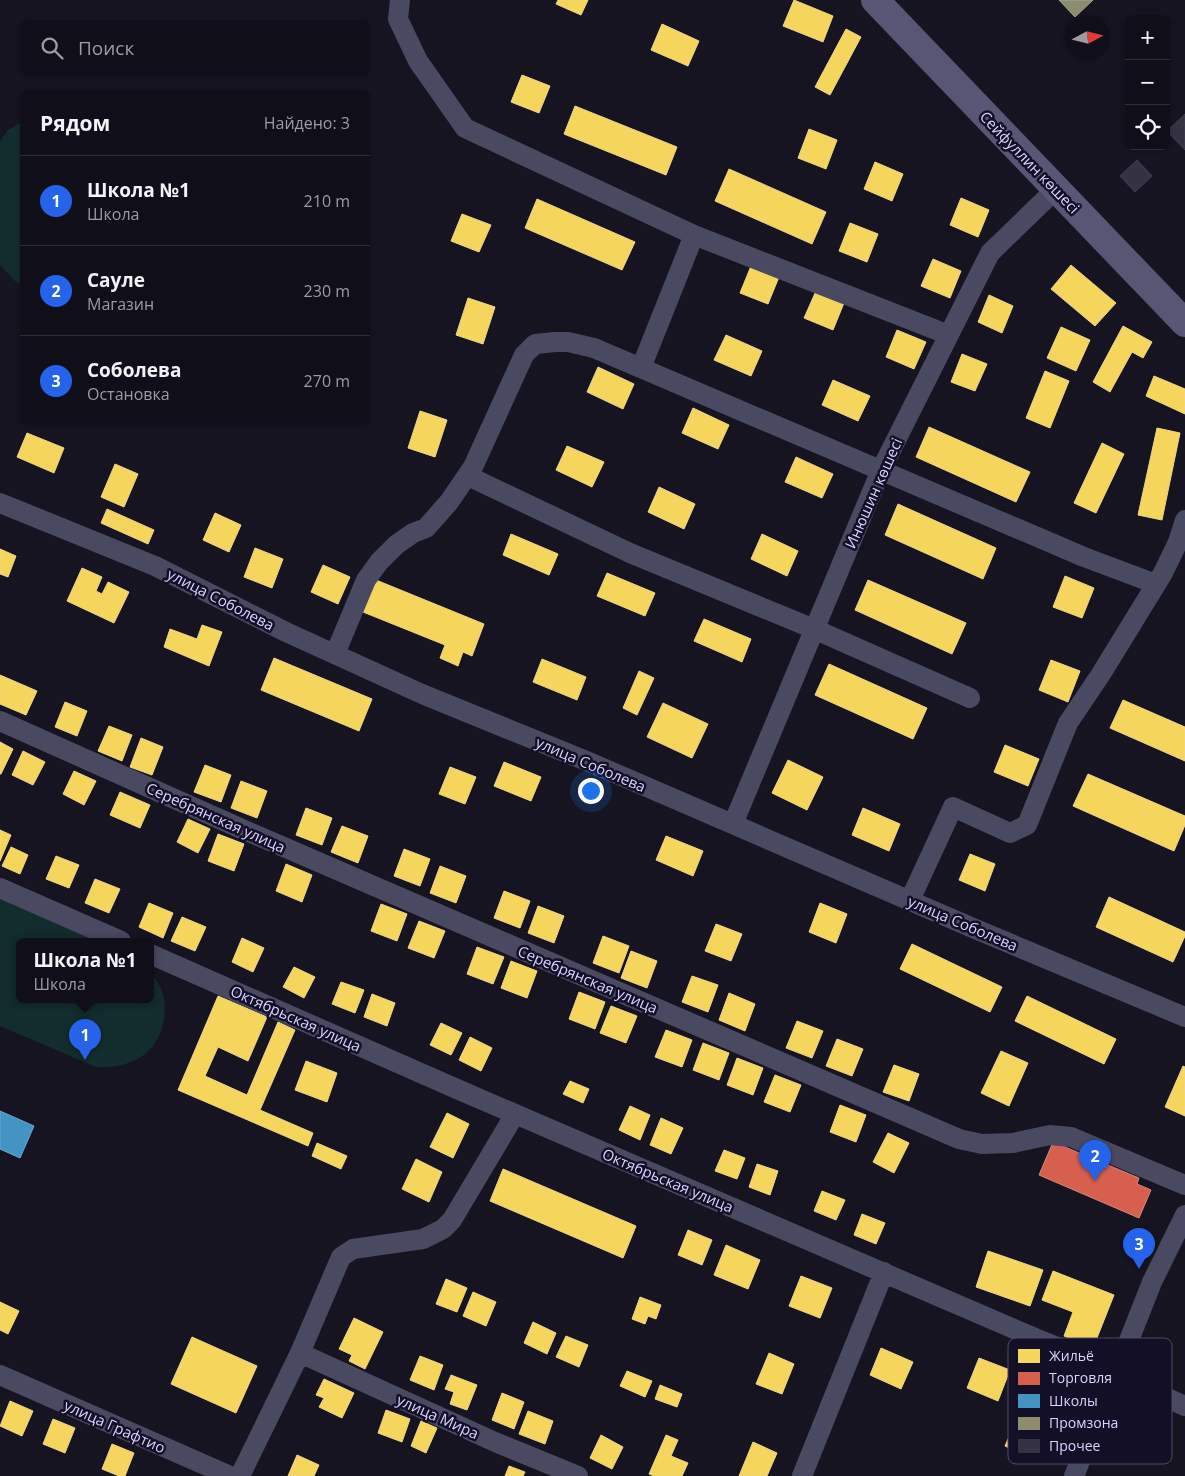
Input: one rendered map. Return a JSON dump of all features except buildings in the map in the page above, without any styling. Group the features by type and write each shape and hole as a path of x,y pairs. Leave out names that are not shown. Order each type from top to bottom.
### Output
{"main road":[{"name":"Сейфуллин көшесі","path":"875,0 1185,324"}],"street":[{"path":"400,0 398,18 418,61 465,128 694,236 949,335"},
{"name":"Инюшин көшесі","path":"733,824 881,470 990,253 1056,189"},
{"path":"640,368 694,236"},
{"path":"335,654 366,580 379,562 396,545 413,533 426,528 450,502 474,467 524,355 534,344 568,342 594,348 1084,557 1156,584"},
{"path":"468,476 630,554 814,629 970,698"},
{"name":"улица Соболева","path":"0,503 154,566 286,632 422,694 588,762 1185,1017"},
{"path":"910,900 953,807 1010,833 1027,825 1068,723 1101,674 1156,584 1178,542 1185,520"},
{"name":"Серебрянская улица","path":"0,722 242,829 959,1139 982,1144 1013,1143 1050,1135 1071,1137 1185,1185"},
{"path":"0,888 114,938"},
{"name":"Октябрьская улица","path":"154,956 1035,1338"},
{"path":"240,1476 300,1354 341,1257 352,1249 423,1239 443,1229 452,1220 515,1114"},
{"path":"1130,1338 1152,1282 1185,1215"},
{"path":"802,1476 884,1272"},
{"name":"улица Мира","path":"300,1354 495,1442 578,1476"},
{"name":"улица Графтио","path":"0,1375 230,1476"},
{"name":"Октябрьская улица","path":"1172,1400 1185,1406"},
{"path":"1074,1476 1079,1464"}],"green space":[{"path":"20,123 20,283 15,281 0,265 0,141 8,130"},
{"path":"0,896 97,938 16,938 16,1003 154,1003 154,977 162,991 164,1000 165,1009 162,1027 154,1044 136,1060 113,1066 96,1067 0,1026"}],"place":[{"name":"Школа №1","path":"85,1060"},
{"name":"Сауле","path":"1095,1181"},
{"name":"Соболева","path":"1139,1269"}]}
